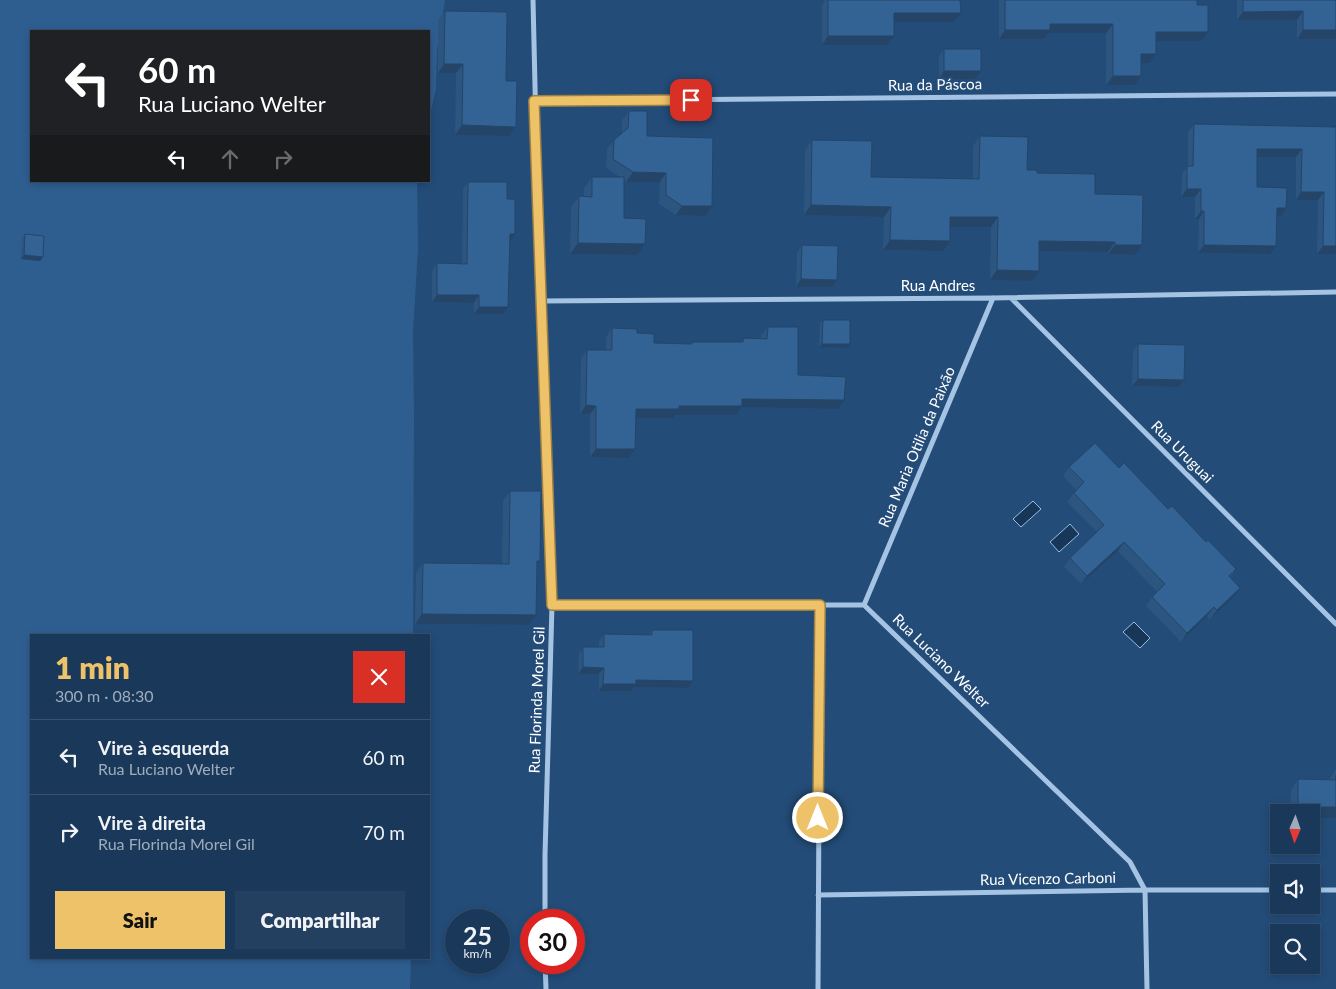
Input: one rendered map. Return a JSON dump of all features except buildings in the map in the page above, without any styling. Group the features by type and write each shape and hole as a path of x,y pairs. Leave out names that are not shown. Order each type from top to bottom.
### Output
{"street":[{"name":"Rua Florinda Morel Gil","path":"533,0 540,301 552,605 545,909"},
{"name":"Rua da Páscoa","path":"534,101 1336,94"},
{"name":"Rua Andres","path":"540,301 1011,298 1336,292"},
{"name":"Rua Maria Otilia da Paixão","path":"864,605 993,298"},
{"name":"Rua Uruguai","path":"1011,298 1336,624"},
{"path":"552,605 864,605"},
{"path":"818,989 820,605"},
{"name":"Rua Luciano Welter","path":"864,605 1130,862 1145,890 1147,989"},
{"name":"Rua Vicenzo Carboni","path":"818,895 1270,890"},
{"path":"1320,890 1336,890"},
{"path":"546,974 546,989"}],"shaded area":[{"path":"0,0 445,0 437,50 436,89 430,115 430,30 30,30 30,182 417,182 418,248 413,332 413,634 30,634 30,959 411,959 410,989 0,989"},
{"path":"1033,501 1041,509 1021,527 1013,519"},
{"path":"1070,524 1079,534 1059,552 1050,542"},
{"path":"1134,622 1150,638 1140,648 1123,632"}],"route":[{"path":"691,100 534,101 552,605 820,605 818,818"}]}
